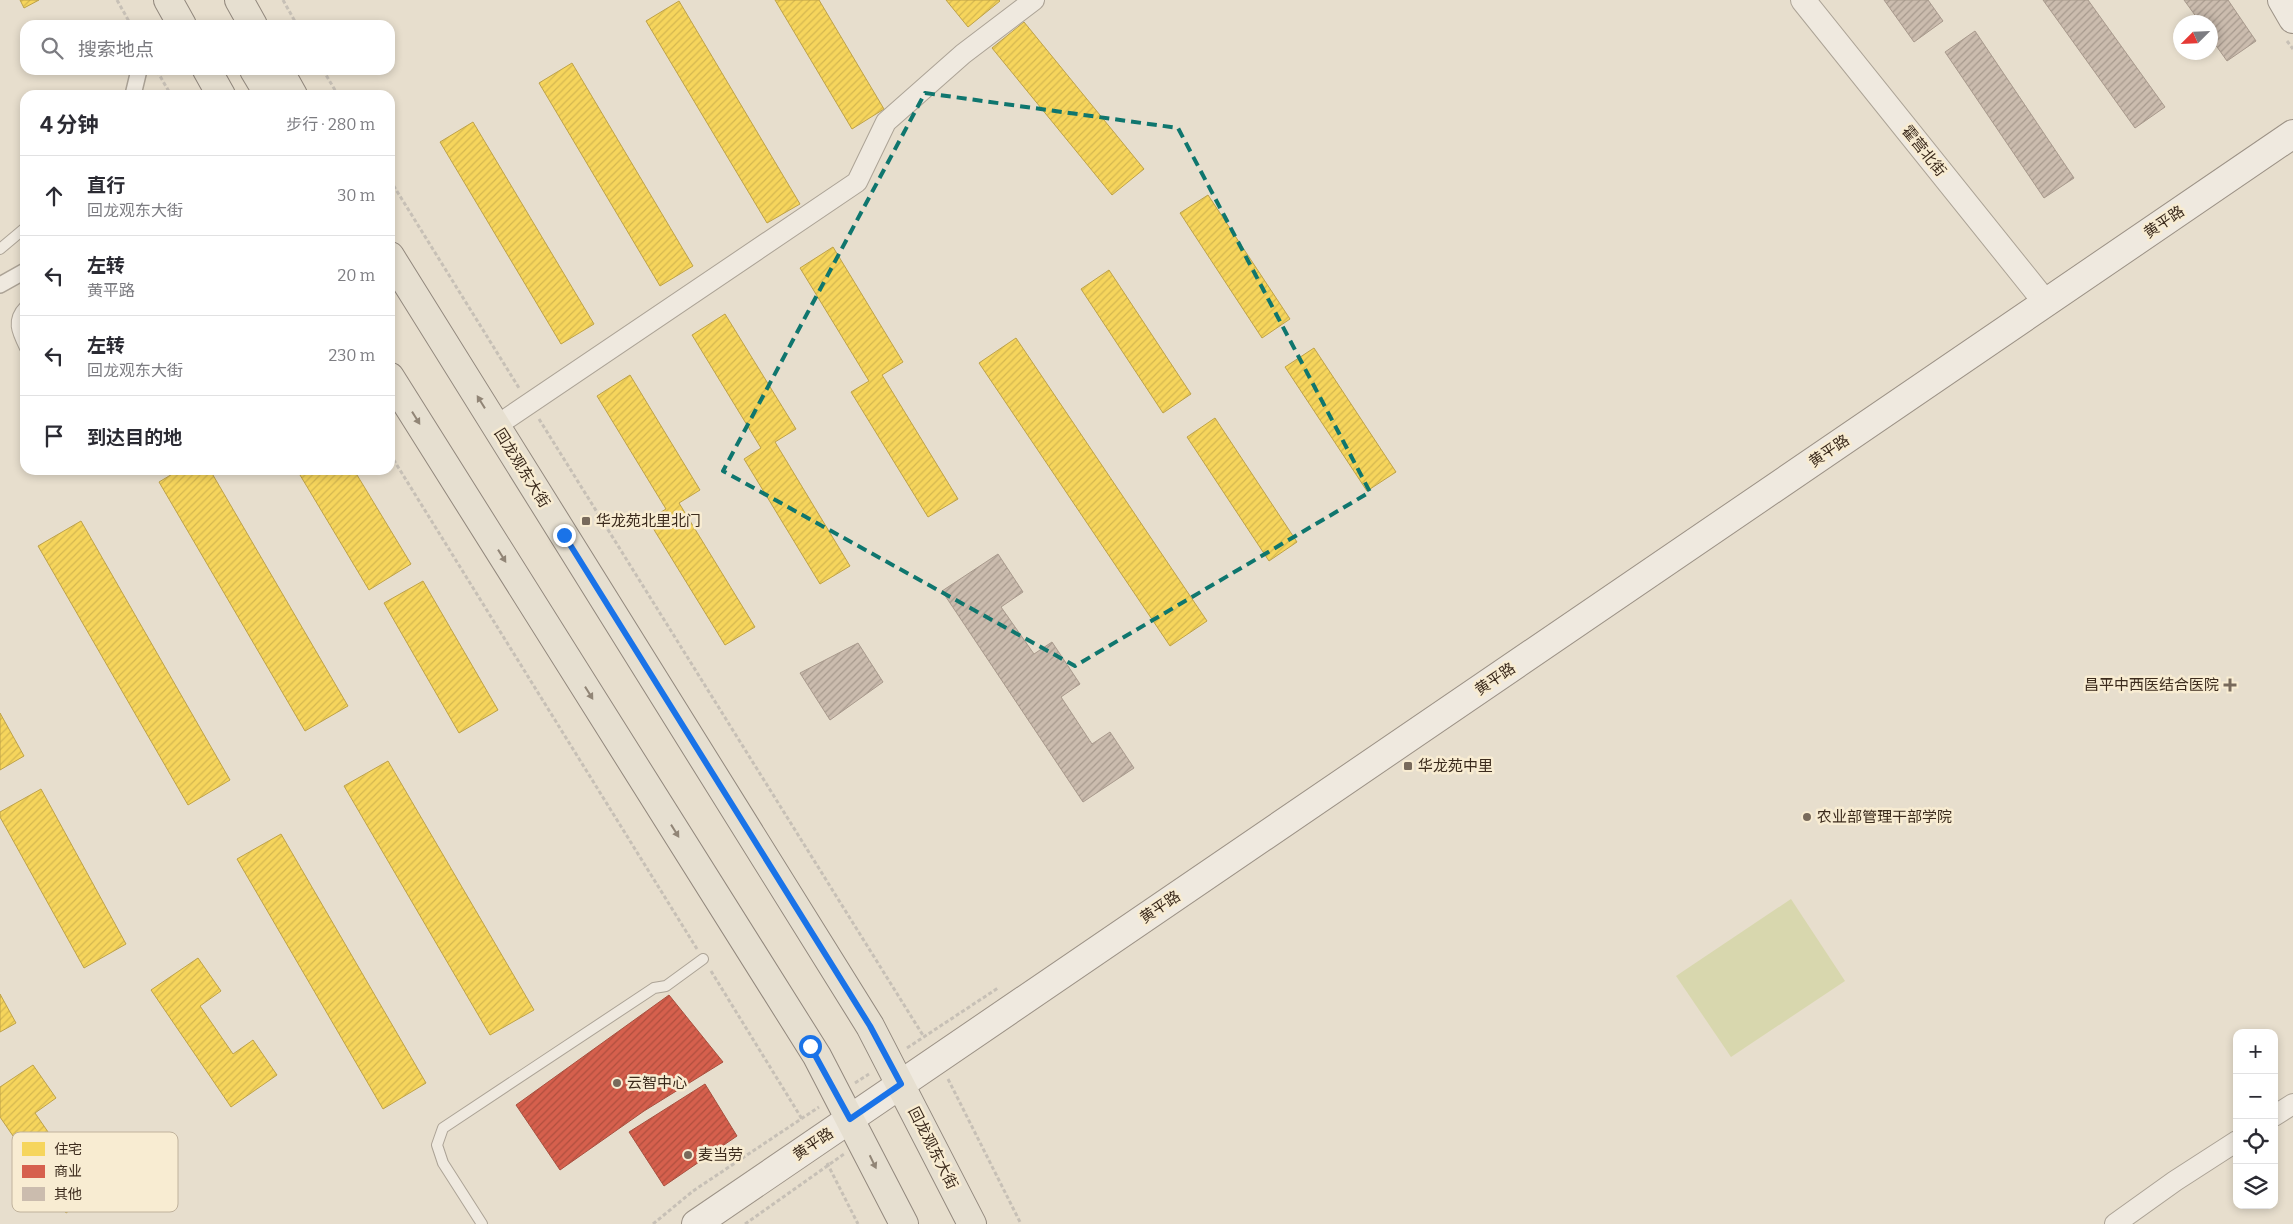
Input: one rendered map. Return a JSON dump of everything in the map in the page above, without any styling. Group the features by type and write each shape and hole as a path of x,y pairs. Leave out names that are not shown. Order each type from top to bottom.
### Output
{"main road":[{"path":"168,0 179,20"},
{"path":"239,0 250,20"},
{"path":"2282,0 2293,19"},
{"path":"257,75 266,90"},
{"path":"282,75 290,90"},
{"name":"黄平路","path":"696,1224 2293,134"},
{"name":"回龙观东大街","path":"395,264 870,1026 972,1224"},
{"path":"395,385 817,1056 904,1224"}],"street":[{"path":"496,426 857,182 886,122 963,54 1034,0"},
{"name":"霍营北街","path":"1803,0 2046,303"},
{"path":"134,90 138,75"},
{"path":"0,285 20,274"},
{"path":"2278,1113 2293,1104"},
{"path":"2115,1224 2175,1181 2233,1144"}],"lane":[{"path":"0,249 20,232"},
{"path":"20,313 16,319 16,326 20,336"},
{"path":"482,1224 443,1163 437,1145 443,1128 654,988 666,986 703,959"}],"path":[{"path":"117,0 128,20"},
{"path":"283,0 294,20"},
{"path":"159,75 168,90"},
{"path":"326,75 335,90"},
{"path":"395,188 899,996"},
{"path":"395,462 771,1069"},
{"path":"979,1140 1021,1224"},
{"path":"654,1224 694,1191 762,1145"},
{"path":"744,1224 793,1190"},
{"path":"848,1204 858,1224"}],"highlighted area":[{"path":"925,93 1178,128 1370,492 1075,666 723,471"}],"green space":[{"path":"1791,899 1845,981 1731,1057 1676,976"}],"building: 住宅":[{"path":"20,0 39,0 24,8"},
{"path":"775,0 819,0 884,109 852,129"},
{"path":"946,0 999,0 1000,1 968,27"},
{"path":"679,1 800,204 767,223 646,21"},
{"path":"1024,22 1144,169 1112,195 992,48"},
{"path":"572,63 693,266 660,286 539,83"},
{"path":"473,122 594,324 561,344 440,142"},
{"path":"1208,195 1290,319 1262,338 1180,213"},
{"path":"833,247 903,362 882,375 958,499 928,517 851,392 869,381 800,268"},
{"path":"1109,270 1191,394 1163,413 1081,289"},
{"path":"725,314 796,429 775,442 850,566 820,584 744,459 761,448 692,335"},
{"path":"1016,338 1207,621 1170,646 979,363"},
{"path":"1314,348 1396,472 1367,491 1285,367"},
{"path":"630,375 700,490 679,503 755,627 725,645 648,520 666,509 597,396"},
{"path":"1215,418 1297,542 1269,561 1187,437"},
{"path":"171,475 213,475 348,706 305,731 159,482"},
{"path":"300,475 357,475 411,564 369,590"},
{"path":"81,521 230,780 188,805 38,546"},
{"path":"423,581 498,710 459,733 384,603"},
{"path":"0,713 24,756 0,770"},
{"path":"388,761 534,1010 490,1035 344,786"},
{"path":"41,789 126,944 84,968 0,817 0,812"},
{"path":"281,834 426,1083 383,1109 237,859"},
{"path":"198,958 221,991 200,1006 233,1054 253,1040 277,1075 231,1107 151,990"},
{"path":"0,994 16,1023 0,1032"},
{"path":"33,1065 56,1098 35,1113 48,1132 12,1132 12,1134 0,1117 0,1087"}],"building: 商业":[{"name":"云智中心","path":"669,995 723,1062 644,1111 560,1170 516,1105"},
{"path":"705,1084 737,1136 664,1186 629,1132"}],"building: 其他":[{"path":"1884,0 1928,0 1943,21 1914,42"},
{"path":"2043,0 2088,0 2165,107 2135,128"},
{"path":"2184,0 2228,0 2256,41 2227,61 2218,48 2218,15 2195,15"},
{"path":"1975,31 2074,178 2044,198 1945,52"},
{"path":"998,554 1023,592 1001,607 1034,654 1052,642 1080,684 1061,697 1092,744 1110,732 1134,768 1083,802 942,591"},
{"path":"858,643 883,682 830,720 800,673"}],"place":[{"name":"华龙苑北里北门","path":"586,521"},
{"name":"昌平中西医结合医院","path":"2230,685"},
{"name":"华龙苑中里","path":"1408,766"},
{"name":"农业部管理干部学院","path":"1807,817"},
{"name":"云智中心","path":"617,1083"},
{"name":"麦当劳","path":"688,1155"}],"route":[{"path":"564,535 870,1026 901,1084 850,1119 810,1046"}]}
